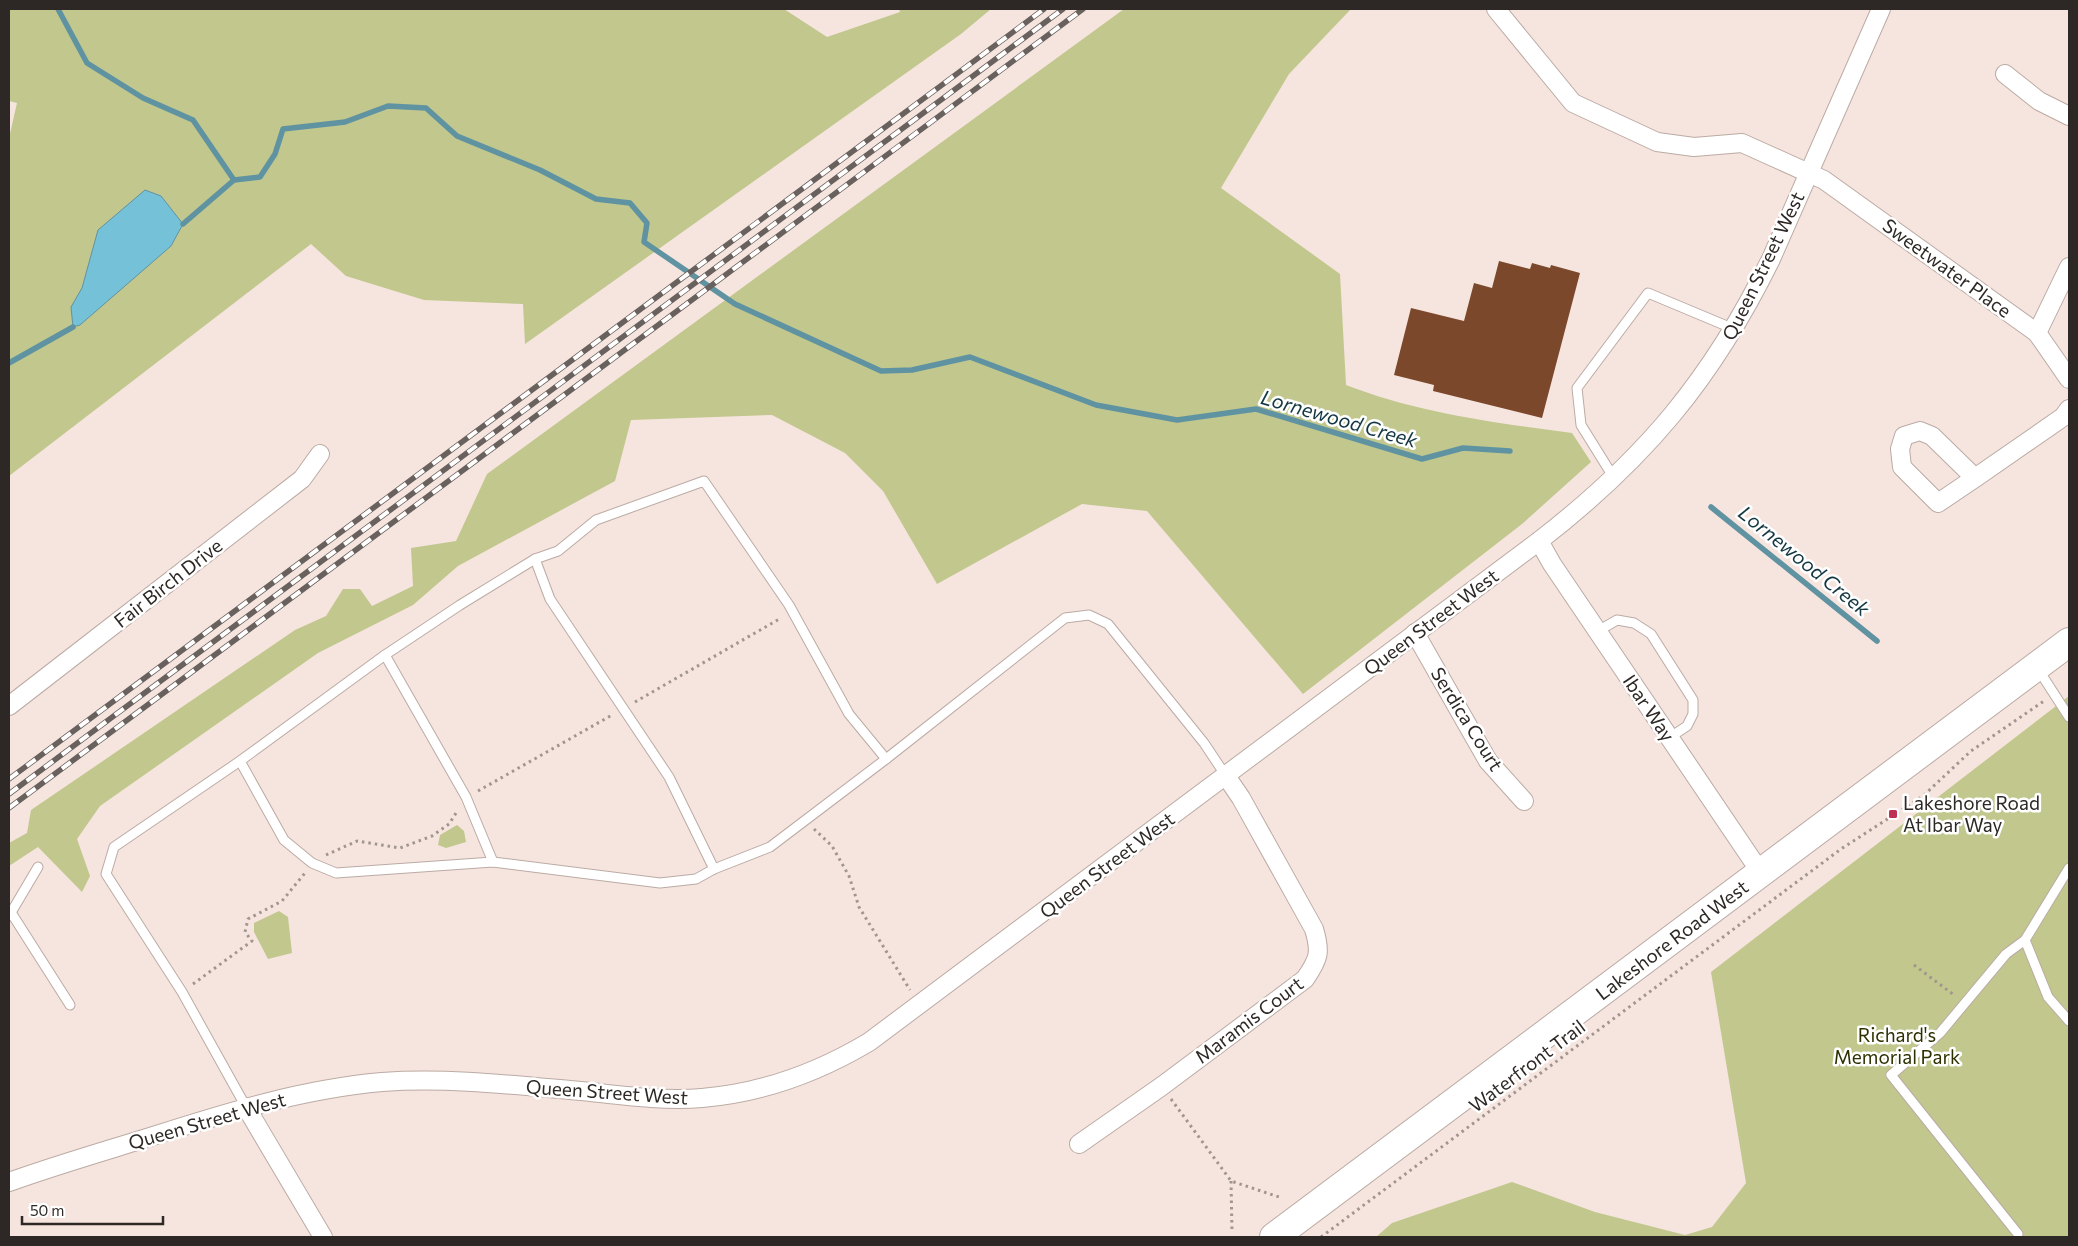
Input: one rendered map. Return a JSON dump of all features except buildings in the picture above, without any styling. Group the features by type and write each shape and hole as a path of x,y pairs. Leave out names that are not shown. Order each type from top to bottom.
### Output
{"main road":[{"name":"Lakeshore Road West","path":"1274,1237 2069,642"}],"street":[{"name":"Sweetwater Place","path":"1496,9 1574,103 1656,142 1694,146 1742,142 1824,180 2037,333 2069,379"},
{"name":"Queen Street West","path":"9,1182 246,1107 331,1089 383,1082 438,1080 657,1098 722,1096 769,1086 820,1068 869,1042 1539,542 1614,478 1672,417 1734,329 1771,259 1881,9"},
{"path":"2005,74 2039,101 2069,116"},
{"path":"2037,333 2069,267"},
{"path":"1975,478 2063,417 2069,409"},
{"name":"Fair Birch Drive","path":"9,706 302,479 320,454"},
{"name":"Ibar Way","path":"1539,542 1761,873"},
{"name":"Serdica Court","path":"1415,633 1488,761 1524,801"},
{"name":"Maramis Court","path":"1079,1144 1162,1086 1305,979 1316,965 1320,948 1314,929 1241,798 1226,776"},
{"path":"246,1107 323,1237"}],"lane":[{"path":"1614,478 1581,425 1577,388 1648,293 1734,329"},
{"path":"246,1107 182,992 106,874 114,847 240,761 385,656 460,605 535,559 558,551 596,520 704,481 789,605 849,714 886,760"},
{"path":"535,559 550,598 669,777 714,869"},
{"path":"240,761 284,840 312,863 336,872 492,862 660,883 696,879 714,869 770,847 886,760 1065,618 1089,615 1108,624 1204,743 1226,776"},
{"path":"1598,631 1617,620 1634,623 1651,634 1693,700 1694,714 1687,726 1669,738"},
{"path":"385,656 466,797 492,862"},
{"path":"2036,667 2069,717"},
{"path":"38,867 10,915 70,1005"},
{"path":"2018,1234 1891,1075 1940,1032 2006,954 2025,940 2069,868"},
{"path":"2025,940 2048,997 2069,1021"}],"path":[{"name":"Waterfront Trail","path":"1322,1237 1841,849 1923,796 1971,751 2038,704"},
{"path":"805,821 832,846 849,876 859,907 919,1006"},
{"path":"1914,965 1965,1003"},
{"path":"1162,1086 1231,1181 1232,1232"},
{"path":"1231,1181 1279,1197"}],"green space":[{"path":"9,9 784,9 827,37 900,12 899,9 991,9 961,34 525,344 523,304 424,300 346,276 311,244 9,476 9,138 17,103 9,101"},
{"path":"1124,9 1351,9 1289,74 1221,188 1340,274 1346,385 1373,395 1429,410 1486,421 1572,433 1591,462 1522,524 1303,694 1147,511 1082,504 937,584 883,491 845,453 772,415 631,420 615,481 458,566 413,605 318,653 100,806 77,839 90,876 82,892 38,847 9,866 9,843 27,833 31,810 295,630 326,616 343,589 360,589 372,606 413,586 411,548 456,541 487,474"},
{"name":"Richard's Memorial Park","path":"2069,696 2069,1237 1376,1237 1392,1223 1512,1182 1595,1212 1685,1235 1712,1227 1746,1183 1711,972"},
{"path":"457,825 464,831 466,842 446,848 438,845 440,835"},
{"path":"279,911 288,917 292,953 268,959 254,932 254,923"}],"water":[{"path":"145,190 161,196 183,224 171,246 80,325 73,327 71,307 82,288 98,230"}],"waterway":[{"path":"58,9 87,63 143,98 193,120 234,180 260,177 275,154 283,129 345,122 388,106 426,108 457,136 540,170 596,199 630,203 647,223 644,242 735,304 881,371 912,370 970,357 1096,405 1177,420 1256,409 1422,459 1463,448 1510,451"},
{"name":"Lornewood Creek","path":"183,224 234,180"},
{"name":"Lornewood Creek","path":"9,363 73,327"},
{"name":"Lornewood Creek","path":"1711,507 1877,641"}],"railway":[{"path":"9,779 1044,9"},
{"path":"9,794 1063,9"},
{"path":"9,808 1083,9"}],"place":[{"name":"Lakeshore Road At Ibar Way","path":"1893,814"}]}
